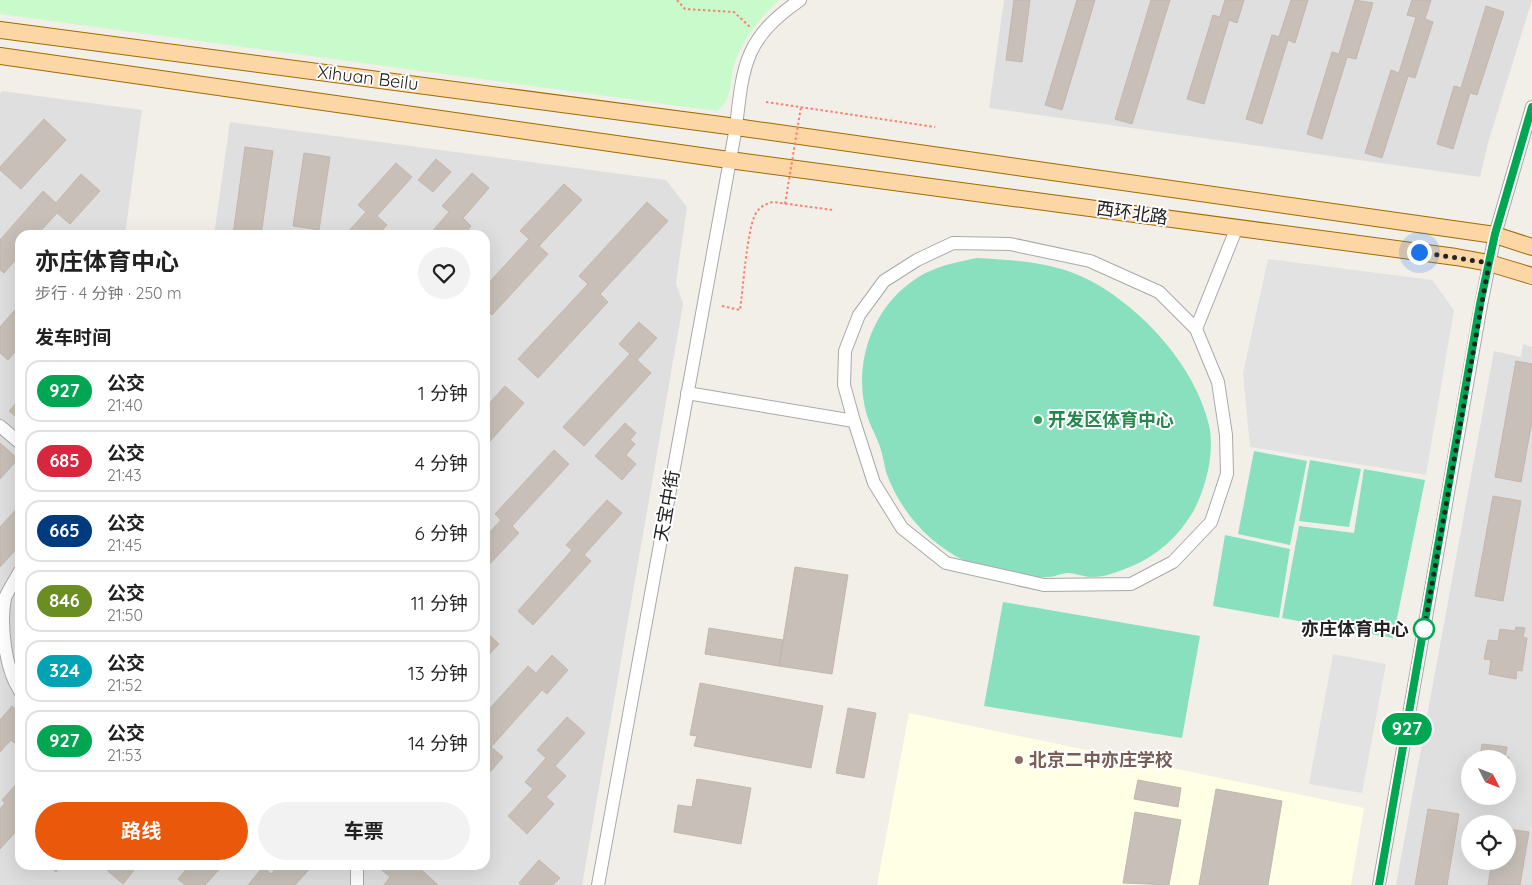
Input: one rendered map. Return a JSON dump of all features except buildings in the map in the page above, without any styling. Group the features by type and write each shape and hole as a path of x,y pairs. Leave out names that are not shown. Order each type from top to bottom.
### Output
{"main road":[{"name":"Xihuan Beilu","path":"0,30 736,127"},
{"name":"Xihuan Beilu","path":"0,56 729,160"},
{"name":"西环北路","path":"736,127 1495,234 1532,247"},
{"name":"西环北路","path":"729,160 1237,227 1489,263 1532,276"}],"street":[{"name":"天宝中街","path":"598,885 736,127 742,75 754,44 776,17 800,0"},
{"path":"1379,885 1489,263 1495,234 1532,107"},
{"path":"1196,329 1237,227"},
{"path":"953,243 1010,244 1090,261 1159,292 1196,329 1218,382 1226,435 1227,474 1211,522 1173,562 1131,584 1044,585 946,563 902,528 874,483 854,422 844,385 845,351 859,315 884,281 917,260 953,243"},
{"path":"687,393 854,422"},
{"path":"0,426 15,439"},
{"path":"15,580 4,600 1,635 7,666 15,681"},
{"path":"357,870 358,885"}],"path":[{"path":"677,0 685,9 734,12 760,37"},
{"path":"766,102 935,127"},
{"path":"785,204 801,107"},
{"path":"722,306 740,310 754,217 765,204 773,202 833,210"}],"shaded area":[{"path":"1004,0 1532,0 1488,143 1480,177 989,108"},
{"path":"2,91 142,110 126,230 15,230 15,870 490,870 490,230 215,230 230,122 666,180 687,207 676,283 683,304 582,885 0,885 0,94"},
{"path":"1268,259 1432,280 1454,310 1426,475 1250,447 1243,373"},
{"path":"1523,344 1532,347 1532,885 1396,885 1494,351 1521,357"},
{"path":"1333,654 1386,664 1362,793 1309,784"},
{"name":"北京二中亦庄学校","path":"909,713 1364,808 1351,885 877,885"}],"green space":[{"path":"0,0 779,0 760,20 744,42 736,59 729,94 723,106 717,111 0,14"},
{"name":"开发区体育中心","path":"977,258 1036,263 1064,270 1091,281 1129,307 1147,323 1164,341 1192,382 1202,403 1211,436 1210,459 1202,492 1198,503 1181,530 1166,545 1140,563 1115,573 1094,577 1068,573 1051,577 1029,577 994,571 973,565 939,545 907,513 899,500 886,472 881,450 866,412 862,374 870,337 878,320 889,304 917,278 939,267"},
{"path":"1254,451 1307,461 1290,545 1238,534"},
{"path":"1310,460 1361,469 1349,527 1299,521"},
{"path":"1364,469 1425,480 1393,638 1282,618 1299,526 1354,533"},
{"path":"1225,535 1290,549 1279,618 1213,606"},
{"path":"1003,602 1200,636 1182,738 984,706"}],"bus line":[{"name":"927","path":"1379,885 1480,304 1495,234 1532,107"}],"place":[{"name":"开发区体育中心","path":"1038,420"},
{"name":"亦庄体育中心","path":"1424,629"},
{"name":"北京二中亦庄学校","path":"1019,760"}],"route":[{"path":"1419,252 1489,263 1480,304 1424,629"}]}
